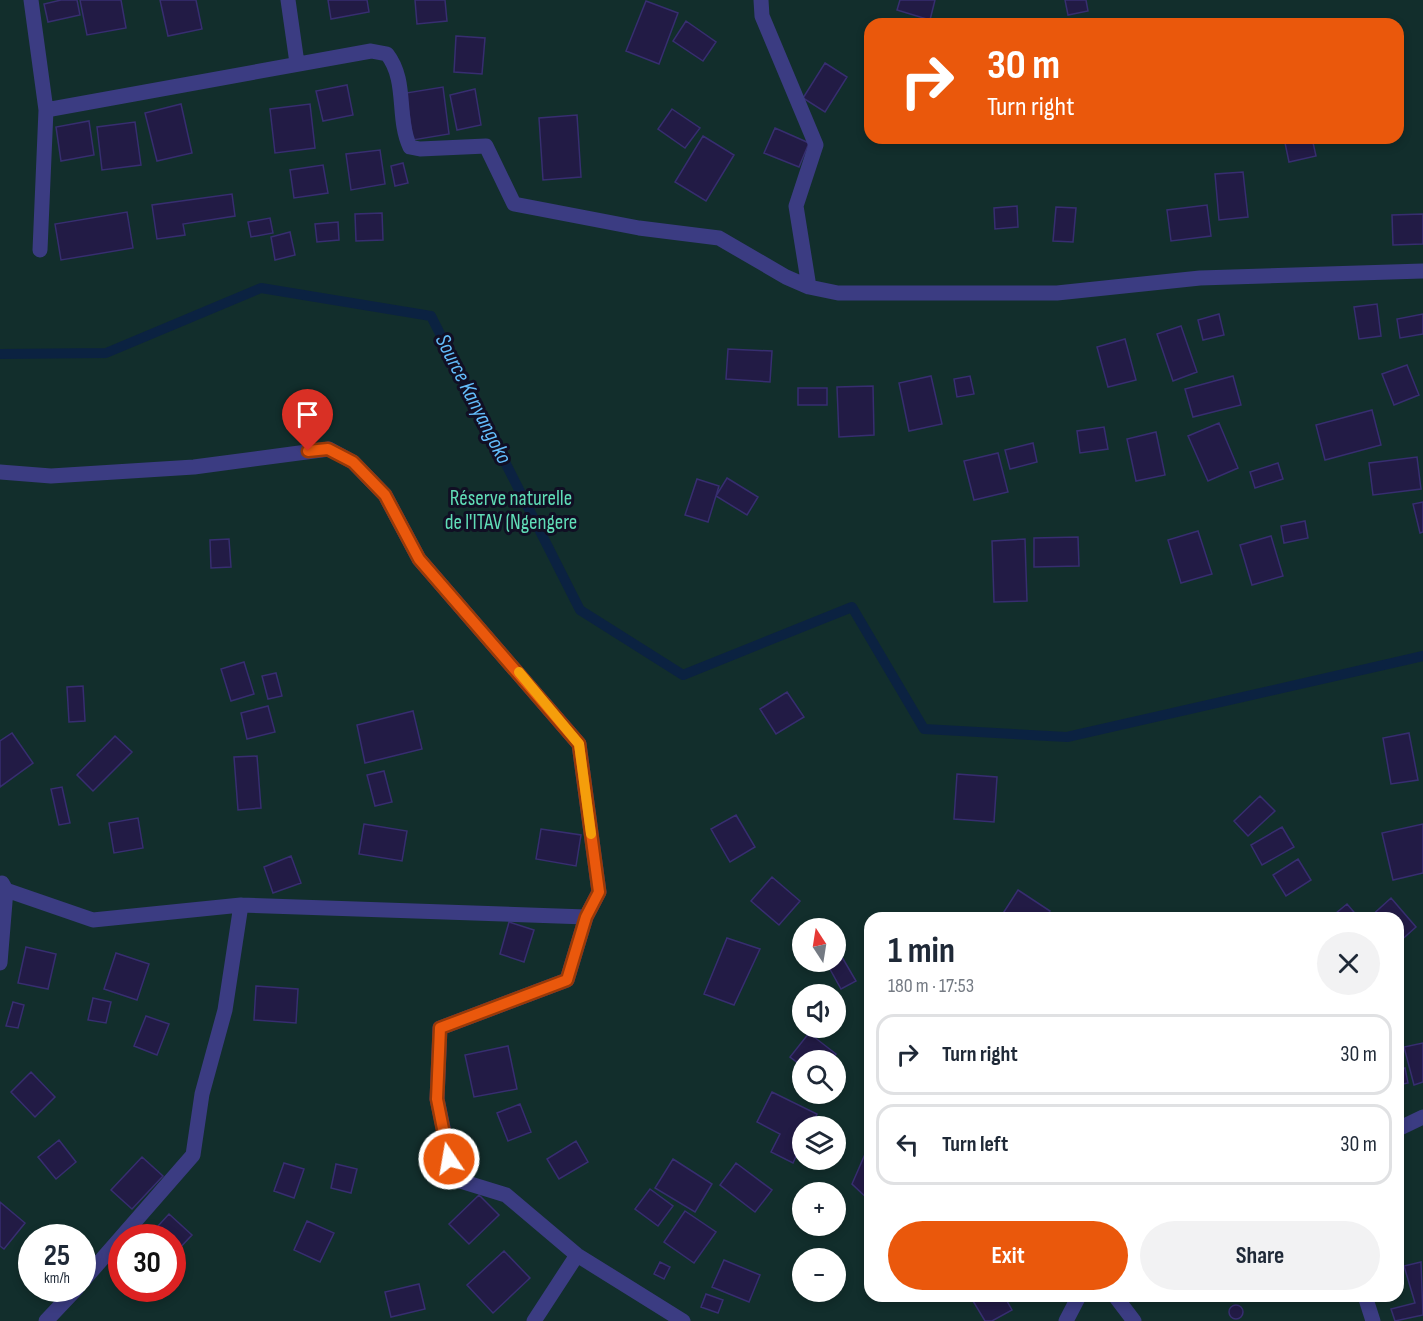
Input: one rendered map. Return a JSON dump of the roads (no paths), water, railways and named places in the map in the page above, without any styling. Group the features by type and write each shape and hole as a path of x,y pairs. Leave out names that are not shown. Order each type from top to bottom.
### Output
{"street":[{"path":"31,0 46,110 39,250"},
{"path":"288,0 297,63"},
{"path":"761,0 762,16 816,145 796,206 809,287"},
{"path":"46,110 371,51 387,54 396,66 402,95 403,131 410,147 420,149 486,146 514,204 639,228 719,238 786,277 809,287 838,293 1057,293 1200,278 1423,271"},
{"path":"0,472 51,476 194,467 328,449 353,462 385,495 419,559 579,744 599,892 586,917 567,980 440,1028 437,1099 454,1179 506,1195 577,1256 683,1321"},
{"path":"0,963 2,887 93,920 241,905 586,917"},
{"path":"96,1266 193,1155 202,1094 225,1010 241,905"},
{"path":"1404,1126 1423,1117"},
{"path":"534,1321 577,1256"},
{"path":"46,1321 64,1302"},
{"path":"1066,1321 1076,1302"},
{"path":"1120,1302 1134,1321"},
{"path":"1367,1302 1373,1321"}],"waterway":[{"name":"Source Kanyangoko","path":"0,354 106,353 261,288 431,316 580,610 683,675 852,607 924,729 1067,737 1423,656"}],"park label":[{"name":"Réserve naturelle de l'ITAV (Ngengere","path":"511,510"}]}
